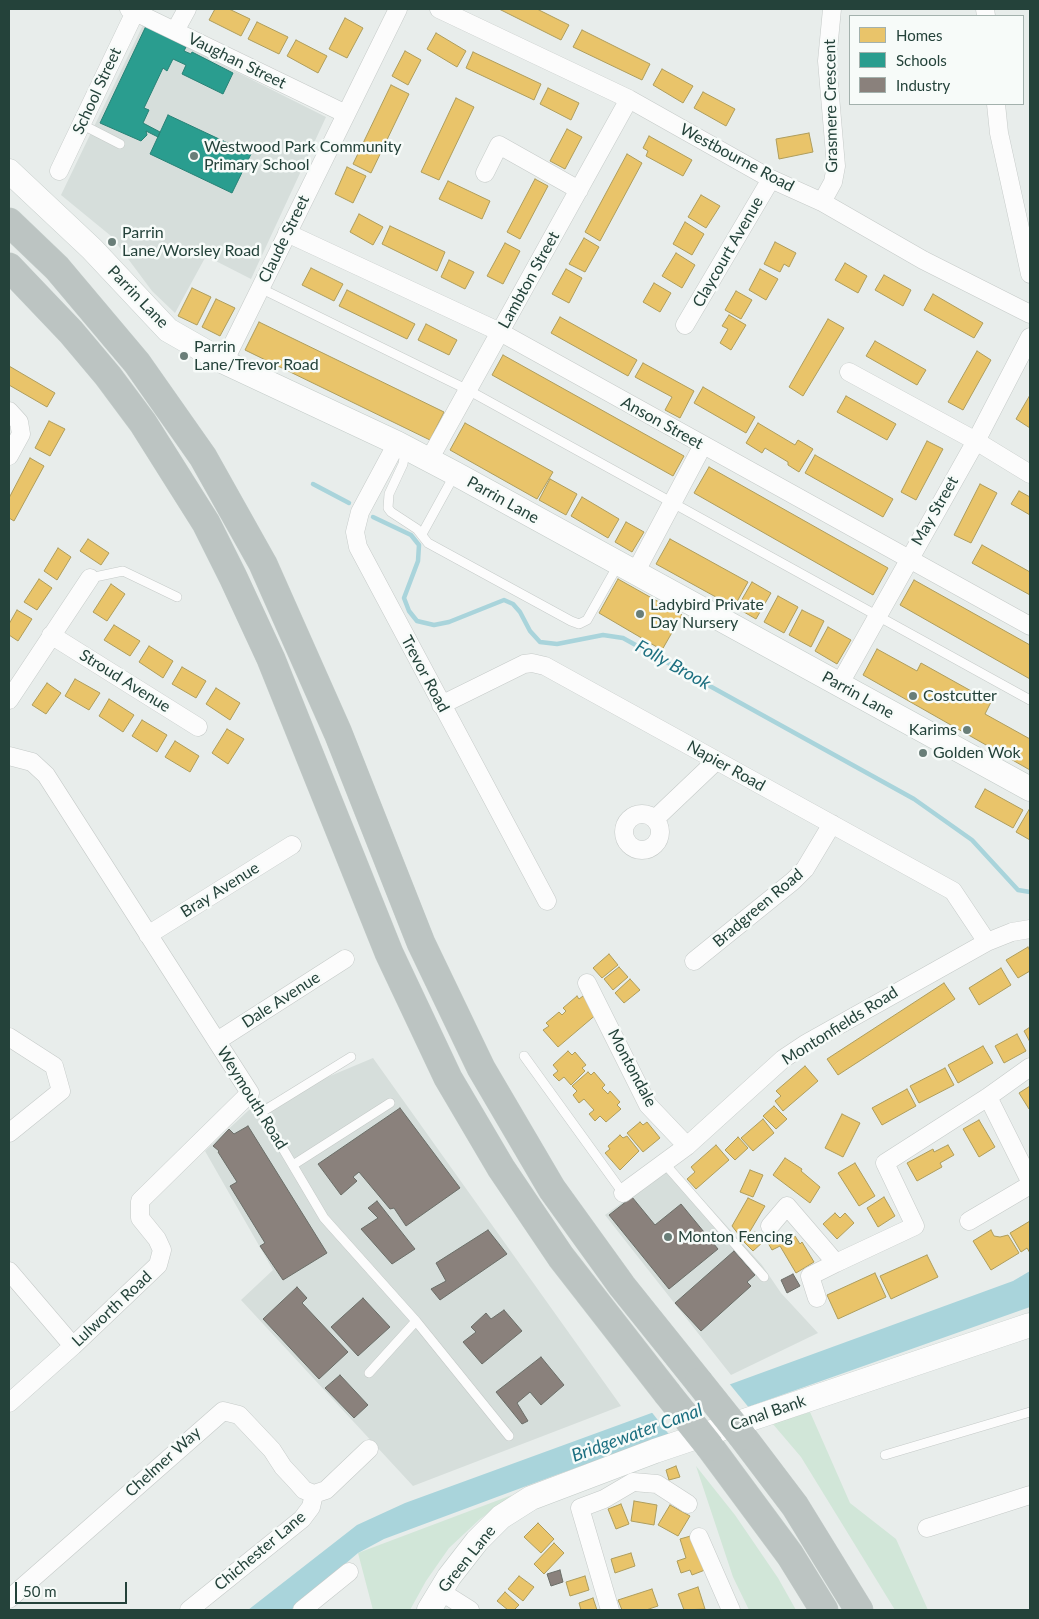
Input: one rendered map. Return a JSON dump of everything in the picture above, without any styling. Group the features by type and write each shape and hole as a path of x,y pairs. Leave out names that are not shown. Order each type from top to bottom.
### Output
{"highway":[{"path":"9,222 57,268 137,363 203,456 263,564 338,733 421,943 481,1068 552,1189 622,1286 742,1436 795,1506 860,1610"},
{"path":"9,267 108,376 143,423 206,524 271,659 389,953 448,1078 501,1168 561,1257 710,1447 790,1555 824,1610"}],"main road":[{"name":"Parrin Lane","path":"9,170 92,249 168,330 224,362 397,443 456,474 1030,788"},
{"name":"Canal Bank","path":"510,1511 531,1498 655,1451 1030,1325"},
{"name":"Green Lane","path":"435,1601 477,1541 510,1511"}],"street":[{"path":"175,31 187,9"},
{"name":"Claude Street","path":"224,362 398,9"},
{"name":"Westbourne Road","path":"439,9 629,100 771,179 822,202 923,260 1030,314"},
{"name":"Grasmere Crescent","path":"822,202 833,182 836,166 827,62 832,9"},
{"name":"Vaughan Street","path":"132,10 346,114"},
{"name":"School Street","path":"59,171 132,10"},
{"name":"Lambton Street","path":"429,460 629,100"},
{"path":"996,105 999,133 1030,274"},
{"path":"485,172 500,145 579,190"},
{"name":"Claycourt Avenue","path":"685,325 771,179"},
{"name":"Anson Street","path":"287,233 500,332 1030,626"},
{"name":"May Street","path":"839,685 908,558 976,441 1030,337"},
{"path":"849,372 976,441 1030,474"},
{"path":"9,411 19,422 21,434 9,456"},
{"name":"Trevor Road","path":"397,443 360,512 356,522 356,540 441,705 547,901"},
{"path":"627,568 672,503 703,445"},
{"path":"9,700 90,578"},
{"name":"Stroud Avenue","path":"52,635 198,727"},
{"name":"Napier Road","path":"441,705 524,664 539,663 953,891 986,942"},
{"name":"Weymouth Road","path":"9,756 32,762 42,771 250,1093"},
{"path":"655,819 716,760"},
{"name":"Bradgreen Road","path":"694,961 793,881 805,869 832,824"},
{"name":"Bray Avenue","path":"148,935 292,844"},
{"name":"Montonfields Road","path":"623,1193 687,1146 783,1059 799,1048 986,942 1012,932 1030,929"},
{"name":"Dale Avenue","path":"217,1041 345,959"},
{"name":"Montondale","path":"587,983 648,1104 687,1146"},
{"path":"9,1037 54,1066 61,1091 9,1133"},
{"path":"817,1298 810,1276 915,1226 885,1163 988,1097 1030,1067"},
{"name":"Lulworth Road","path":"9,1402 73,1346 161,1261 162,1250 160,1244 138,1213 143,1197 250,1093"},
{"path":"988,1097 1030,1180"},
{"path":"969,1220 1030,1185"},
{"path":"770,1226 786,1206 836,1263"},
{"path":"9,1272 73,1346"},
{"name":"Chelmer Way","path":"9,1599 223,1411 239,1414 272,1450 304,1490 314,1494"},
{"name":"Chichester Lane","path":"189,1610 302,1519 311,1507 314,1494 326,1490 369,1450"},
{"path":"610,1610 580,1508 604,1499 633,1482 658,1484 688,1504"},
{"path":"927,1528 1030,1495"},
{"path":"699,1537 731,1610"},
{"path":"302,1610 349,1572"},
{"path":"435,1601 470,1610"}],"lane":[{"path":"81,124 120,144"},
{"path":"260,288 468,390 1030,700"},
{"path":"397,443 404,458 389,494 388,508 395,516 422,534 428,542 579,624 587,620 627,568"},
{"path":"422,534 456,474"},
{"path":"90,578 123,571 177,597"},
{"path":"524,1056 623,1193"},
{"path":"262,1112 351,1058"},
{"name":"Weymouth Road","path":"250,1093 324,1218 416,1321 509,1436"},
{"path":"293,1165 390,1103"},
{"path":"665,1164 764,1277"},
{"path":"369,1373 416,1321"},
{"path":"886,1455 1030,1412"}],"shaded area":[{"name":"Westwood Park Community Primary School","path":"143,25 326,117 251,279 206,256 175,313 152,291 111,236 61,195"},
{"path":"373,1058 621,1406 413,1486 241,1300 273,1270 205,1151 249,1110"},
{"path":"669,1169 678,1172 762,1265 781,1293 818,1333 731,1375 605,1215"}],"green space":[{"path":"810,1412 850,1503 896,1539 928,1610 895,1610 801,1457 772,1423"},
{"path":"696,1466 735,1515 778,1578 796,1610 749,1610 733,1577"},
{"path":"512,1495 480,1519 449,1548 426,1581 410,1610 373,1610 358,1553"}],"water":[{"name":"Bridgewater Canal","path":"1030,1271 1030,1307 556,1475 384,1539 358,1553 291,1610 248,1610 357,1525 405,1503 1013,1281"}],"pier":[{"path":"728,1382 750,1409 671,1437 650,1410"}],"building: Homes":[{"path":"215,9 229,9 250,19 241,36 209,20"},
{"path":"499,9 537,9 569,25 561,40"},
{"path":"345,18 363,28 347,58 329,49"},
{"path":"257,22 288,37 279,54 248,39"},
{"path":"582,30 650,64 642,80 573,47"},
{"path":"436,33 466,51 457,67 427,49"},
{"path":"296,40 327,56 318,73 287,56"},
{"path":"405,51 421,60 408,85 392,76"},
{"path":"473,52 541,84 534,100 466,68"},
{"path":"662,69 693,86 683,103 653,85"},
{"path":"391,85 409,94 371,173 353,164"},
{"path":"548,88 579,103 571,120 540,104"},
{"path":"703,92 735,109 726,126 694,108"},
{"path":"456,98 474,107 439,180 421,172"},
{"path":"567,129 582,137 565,169 550,161"},
{"path":"809,133 813,152 779,159 776,139"},
{"path":"649,136 692,160 683,176 646,156 648,151 643,148"},
{"path":"627,154 642,163 600,241 585,232"},
{"path":"347,167 366,176 353,203 335,194"},
{"path":"535,179 548,186 520,239 507,232"},
{"path":"448,181 490,201 482,219 439,199"},
{"path":"701,195 720,206 706,228 688,217"},
{"path":"359,214 383,227 373,245 350,232"},
{"path":"685,222 704,234 692,255 673,244"},
{"path":"390,226 445,252 437,271 382,244"},
{"path":"584,238 599,247 585,272 569,264"},
{"path":"775,242 796,253 789,267 784,264 780,272 764,264"},
{"path":"505,243 520,251 503,284 487,276"},
{"path":"676,253 695,265 682,288 662,276"},
{"path":"449,260 474,272 465,289 441,277"},
{"path":"845,263 867,276 858,293 835,280"},
{"path":"311,268 343,284 334,301 302,285"},
{"path":"566,269 582,278 569,303 552,294"},
{"path":"760,269 778,279 766,300 749,290"},
{"path":"884,275 911,290 903,306 875,290"},
{"path":"654,283 671,293 660,312 643,302"},
{"path":"192,288 211,297 197,325 178,316"},
{"path":"347,290 415,324 407,339 339,306"},
{"path":"736,291 752,300 741,319 725,310"},
{"path":"933,294 983,323 974,338 924,310"},
{"path":"216,299 235,308 220,336 202,327"},
{"path":"729,315 746,325 731,350 720,343 728,329 722,326"},
{"path":"560,317 637,360 628,376 551,333"},
{"path":"828,319 844,328 803,396 789,387"},
{"path":"259,322 444,412 430,440 245,350"},
{"path":"426,324 457,340 449,355 418,340"},
{"path":"875,341 926,370 917,385 866,356"},
{"path":"977,351 991,360 963,410 948,402"},
{"path":"503,355 684,456 673,476 492,375"},
{"path":"643,363 694,391 680,418 665,410 672,397 635,377"},
{"path":"9,366 55,393 47,407 9,385"},
{"path":"703,387 755,417 746,433 694,403"},
{"path":"1030,395 1030,428 1016,419"},
{"path":"846,396 896,424 887,440 837,412"},
{"path":"49,421 65,429 50,456 35,448"},
{"path":"465,423 553,472 537,499 450,450"},
{"path":"758,423 795,445 798,440 813,449 799,472 788,465 788,462 765,448 762,453 746,443"},
{"path":"927,441 943,449 916,500 901,492"},
{"path":"815,455 893,499 883,517 805,473"},
{"path":"30,458 44,466 14,521 9,518 9,498"},
{"path":"709,467 888,568 873,595 694,493"},
{"path":"550,479 577,494 566,515 539,500"},
{"path":"980,484 997,493 971,543 954,535"},
{"path":"1019,491 1030,497 1030,515 1011,504"},
{"path":"582,497 619,519 608,538 571,516"},
{"path":"626,522 644,532 632,552 615,542"},
{"path":"88,539 109,553 101,565 80,551"},
{"path":"670,539 748,582 734,607 656,564"},
{"path":"982,545 1030,572 1030,595 972,563"},
{"path":"58,548 71,557 57,580 44,571"},
{"path":"39,579 52,588 37,610 24,602"},
{"name":"Ladybird Private Day Nursery","path":"618,579 682,615 662,650 599,613"},
{"path":"914,580 1030,645 1030,679 900,605"},
{"path":"752,582 771,593 756,619 737,608"},
{"path":"111,584 125,594 107,621 93,612"},
{"path":"778,596 798,607 784,633 764,622"},
{"path":"17,610 32,619 18,641 9,635 9,624"},
{"path":"802,610 824,621 811,647 789,635"},
{"path":"114,625 140,641 130,656 104,640"},
{"path":"828,627 851,640 837,664 815,651"},
{"path":"149,646 173,661 163,678 139,662"},
{"path":"877,649 917,671 921,663 991,702 985,714 1030,739 1030,770 863,675"},
{"path":"182,667 206,681 196,698 172,684"},
{"path":"75,679 100,693 89,710 65,696"},
{"path":"47,683 61,693 46,714 32,705"},
{"path":"216,688 240,703 230,720 206,704"},
{"path":"109,699 134,715 123,732 99,716"},
{"path":"142,720 167,735 157,752 132,736"},
{"path":"227,729 244,739 228,764 212,753"},
{"path":"175,741 199,756 190,772 165,757"},
{"path":"985,789 1023,810 1013,828 975,807"},
{"path":"1030,808 1030,840 1016,832"},
{"path":"1028,947 1030,951 1030,971 1018,978 1006,960"},
{"path":"609,954 618,965 602,978 593,968"},
{"path":"619,967 628,977 613,990 604,979"},
{"path":"1001,968 1011,985 979,1005 969,988"},
{"path":"630,979 640,990 624,1003 615,993"},
{"path":"944,983 955,999 838,1075 827,1059"},
{"path":"577,996 579,999 583,996 598,1013 558,1047 543,1030 549,1026 546,1023 559,1012 562,1015 566,1011 563,1008"},
{"path":"1030,1027 1030,1042 1024,1031"},
{"path":"1017,1034 1026,1051 1004,1063 995,1046"},
{"path":"983,1046 993,1063 958,1083 948,1065"},
{"path":"568,1051 572,1055 575,1052 586,1065 582,1068 585,1071 571,1085 564,1077 559,1081 553,1075 558,1071 553,1065"},
{"path":"805,1066 818,1081 783,1111 775,1101 781,1096 776,1091"},
{"path":"945,1068 954,1085 919,1103 910,1086"},
{"path":"588,1072 591,1075 594,1072 605,1085 602,1088 608,1094 610,1091 620,1102 617,1105 621,1109 606,1122 600,1116 595,1121 589,1114 594,1110 584,1099 579,1103 573,1095 577,1091 572,1086"},
{"path":"1030,1086 1030,1108 1029,1109 1019,1093"},
{"path":"907,1089 916,1106 882,1125 872,1108"},
{"path":"774,1106 787,1119 776,1129 763,1116"},
{"path":"842,1114 860,1123 843,1157 825,1148"},
{"path":"763,1119 774,1133 753,1151 741,1138"},
{"path":"979,1120 995,1147 979,1157 963,1129"},
{"path":"640,1122 643,1125 647,1122 660,1138 643,1152 627,1133"},
{"path":"620,1135 623,1138 627,1136 639,1151 620,1170 605,1153 610,1149 608,1146"},
{"path":"738,1137 748,1148 735,1160 725,1150"},
{"path":"716,1145 729,1160 696,1189 687,1179 695,1172 691,1167"},
{"path":"948,1145 954,1155 940,1163 942,1167 917,1181 907,1163 933,1149 934,1152"},
{"path":"785,1158 802,1169 801,1171 820,1187 810,1203 773,1175"},
{"path":"855,1163 875,1196 859,1206 838,1173"},
{"path":"750,1170 763,1175 753,1197 740,1192"},
{"path":"884,1197 895,1216 878,1227 867,1208"},
{"path":"748,1198 765,1206 746,1238 739,1235 732,1226"},
{"path":"835,1213 840,1218 845,1213 854,1223 837,1239 823,1224"},
{"path":"1030,1221 1030,1253 1027,1248 1021,1252 1010,1233"},
{"path":"991,1230 994,1236 1008,1235 1019,1253 991,1270 973,1241"},
{"path":"755,1232 763,1242 753,1251 744,1242"},
{"path":"781,1235 785,1242 795,1236 800,1244 802,1242 814,1262 796,1273 780,1246 772,1250 768,1243"},
{"path":"927,1255 938,1277 891,1299 880,1276"},
{"path":"875,1273 886,1297 838,1319 827,1295"},
{"path":"676,1466 680,1477 669,1480 666,1470"},
{"path":"634,1501 657,1505 654,1525 631,1521"},
{"path":"621,1504 629,1524 616,1529 608,1509"},
{"path":"670,1505 690,1516 678,1536 658,1525"},
{"path":"538,1523 554,1539 541,1553 524,1537"},
{"path":"694,1535 705,1570 692,1575 690,1570 681,1573 677,1561 686,1558 680,1539"},
{"path":"554,1543 564,1553 544,1574 534,1564"},
{"path":"631,1553 635,1566 615,1573 611,1559"},
{"path":"519,1576 534,1587 523,1601 508,1589"},
{"path":"585,1576 589,1590 570,1596 566,1582"},
{"path":"698,1587 705,1609 684,1610 678,1594"},
{"path":"652,1589 658,1606 646,1610 622,1610 618,1600"},
{"path":"505,1592 519,1605 514,1610 508,1610 497,1601"},
{"path":"593,1598 597,1610 581,1610 579,1603"}],"building: Schools":[{"path":"146,26 186,47 184,51 191,54 192,52 233,73 223,94 182,74 186,65 173,59 167,71 163,68 144,108 149,110 143,123 160,132 158,137 146,131 147,135 141,141 100,123"},
{"path":"168,115 251,154 232,193 150,154"}],"building: Industry":[{"path":"400,1108 460,1188 406,1226 394,1208 390,1209 359,1172 353,1177 357,1181 341,1195 318,1164"},
{"path":"248,1126 327,1253 283,1280 260,1246 265,1243 230,1186 237,1182 219,1151 213,1146 229,1129 234,1134"},
{"name":"Monton Fencing","path":"632,1197 655,1225 681,1204 718,1249 669,1289 609,1215"},
{"path":"377,1201 415,1249 392,1264 361,1229 378,1218 368,1208"},
{"path":"488,1230 507,1254 440,1300 431,1289 446,1281 436,1263"},
{"path":"734,1251 755,1275 747,1282 751,1286 701,1331 675,1303"},
{"path":"793,1274 800,1286 787,1293 781,1280"},
{"path":"297,1287 307,1298 302,1303 348,1352 319,1379 263,1319"},
{"path":"363,1298 390,1327 358,1356 331,1327"},
{"path":"504,1310 522,1331 482,1364 463,1342 476,1332 471,1327 486,1313 491,1319"},
{"path":"541,1357 564,1385 541,1405 530,1392 517,1403 528,1421 522,1424 496,1392"},
{"path":"340,1375 368,1405 354,1418 325,1388"},
{"path":"560,1570 563,1582 551,1586 547,1574"}],"waterway":[{"name":"Folly Brook","path":"313,484 349,503"},
{"name":"Folly Brook","path":"373,517 411,535 419,545 418,561 404,598 409,611 417,621 434,625 449,622 504,600 513,604 520,612 530,631 540,642 557,644 603,635 623,638 914,799 972,840 1018,890 1030,892"}],"place":[{"name":"Westwood Park Community Primary School","path":"194,156"},
{"name":"Parrin Lane/Worsley Road","path":"112,242"},
{"name":"Parrin Lane/Trevor Road","path":"184,356"},
{"name":"Ladybird Private Day Nursery","path":"640,614"},
{"name":"Costcutter","path":"913,696"},
{"name":"Karims","path":"967,730"},
{"name":"Golden Wok","path":"923,753"},
{"name":"Monton Fencing","path":"668,1237"}]}
